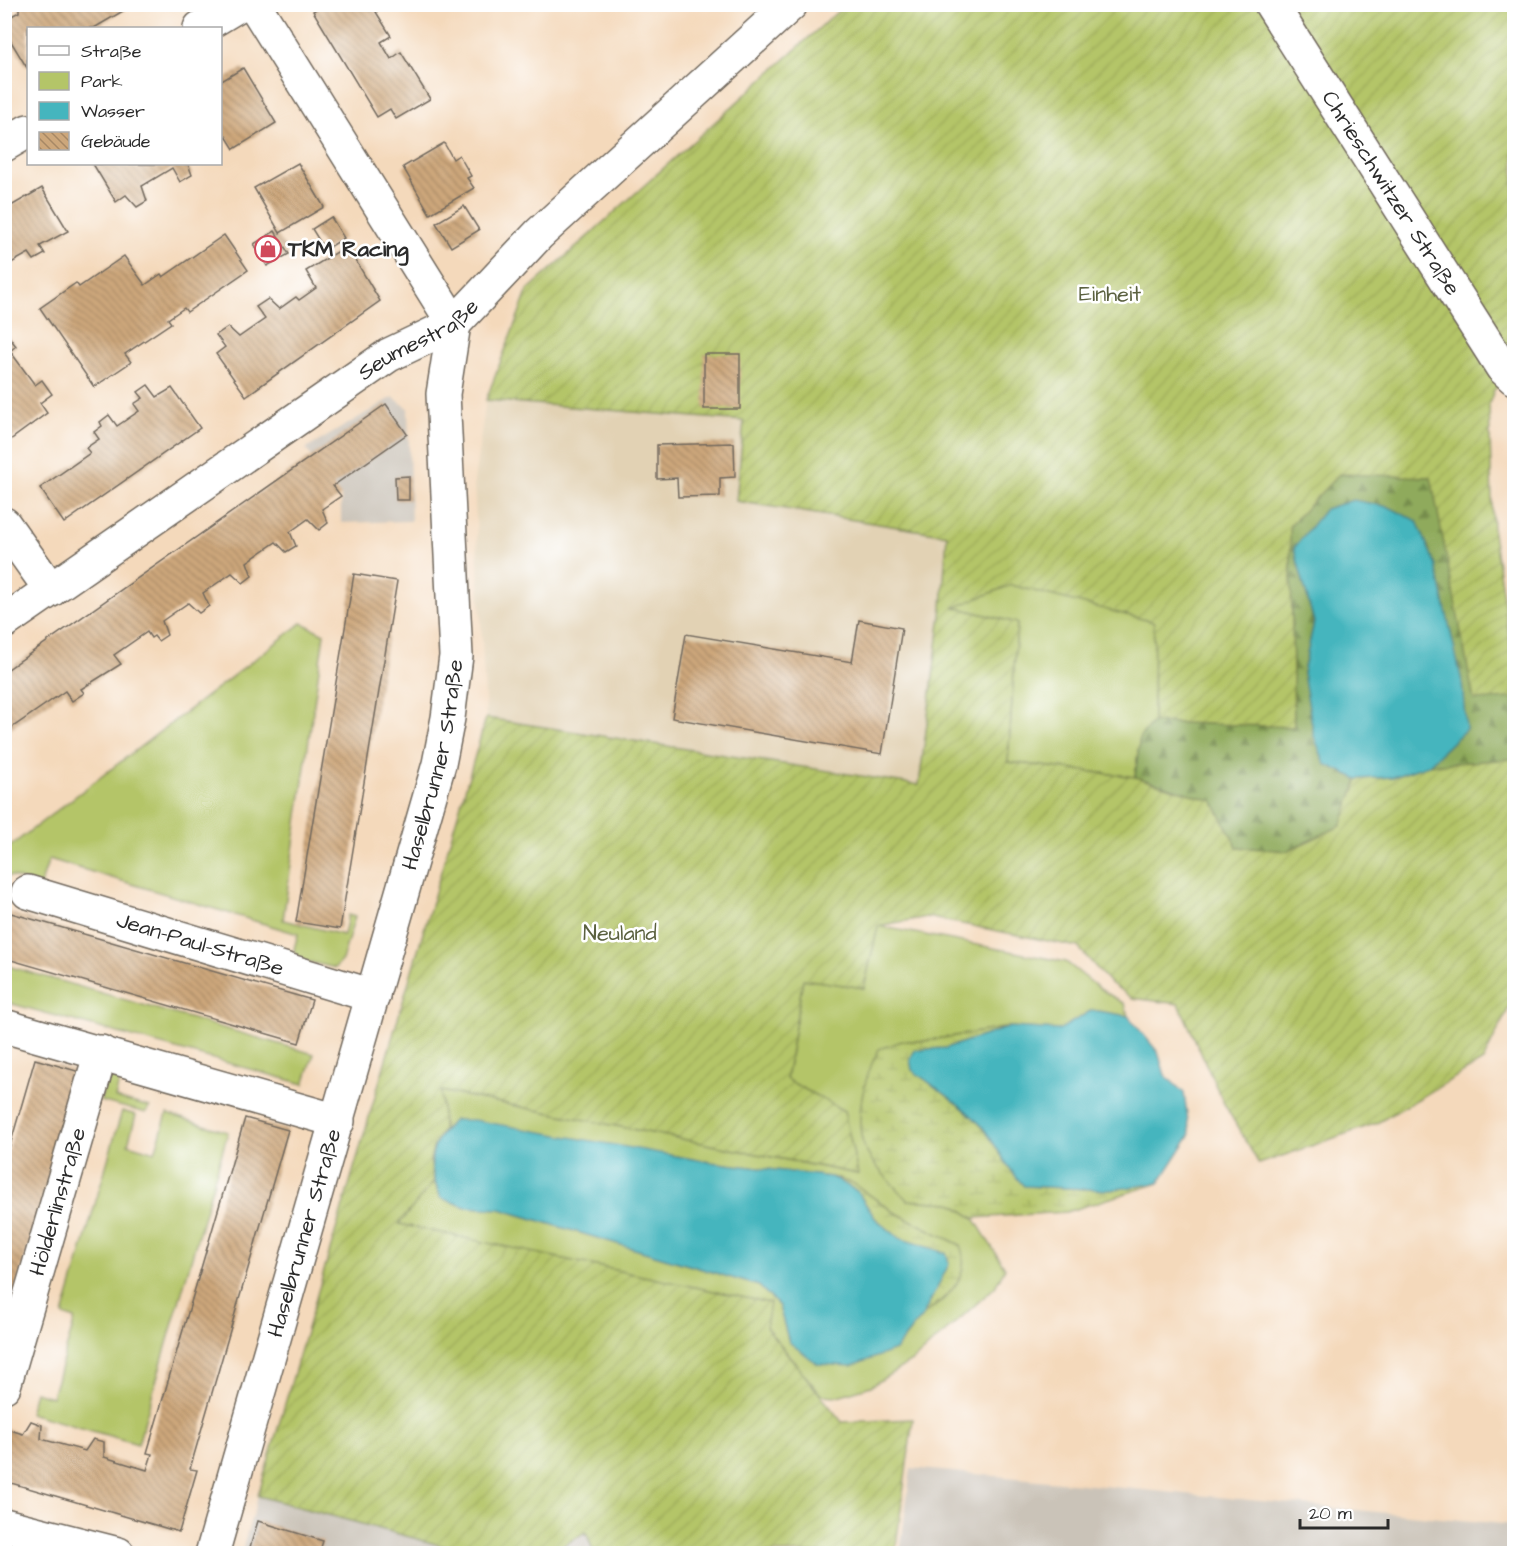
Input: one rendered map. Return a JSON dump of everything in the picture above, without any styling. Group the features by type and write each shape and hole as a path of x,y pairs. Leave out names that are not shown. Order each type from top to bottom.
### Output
{"street":[{"path":"202,27 240,4"},
{"path":"254,4 454,324"},
{"name":"Seumestraße","path":"4,622 389,355 454,324 539,234 791,4"},
{"name":"Chrieschwitzer Straße","path":"1271,4 1502,368 1515,378"},
{"path":"4,145 27,132"},
{"name":"Haselbrunner Straße","path":"212,1554 439,764 455,666 443,394 454,324"},
{"path":"4,524 51,590"},
{"name":"Jean-Paul-Straße","path":"28,892 373,996"},
{"path":"4,1026 338,1121"},
{"name":"Hölderlinstraße","path":"4,1386 101,1052"},
{"path":"4,1524 117,1554"}],"shaded area":[{"path":"393,397 408,408 411,521 341,523 341,496 306,449"},
{"path":"486,400 744,421 736,501 947,535 942,607 919,786 486,718 474,481"},
{"path":"911,1468 1514,1525 1514,1553 900,1553"},
{"path":"258,1496 469,1553 241,1554"},
{"path":"586,1532 594,1553 550,1554"}],"green space":[{"path":"845,5 1514,5 1514,373 1494,390 1489,404 1493,533 1514,668 1514,698 1474,700 1431,477 1339,474 1290,525 1294,727 1153,722 1154,622 1011,585 955,607 1017,623 1008,762 1135,777 1213,801 1237,847 1287,851 1341,826 1358,779 1393,777 1428,765 1514,759 1514,997 1483,1061 1377,1123 1259,1164 1223,1102 1179,1004 1132,998 1109,982 1078,947 927,917 878,926 864,988 803,979 786,1079 844,1111 858,1174 441,1091 443,1130 433,1148 430,1160 434,1181 399,1224 770,1303 766,1327 842,1422 913,1419 895,1553 594,1553 586,1532 550,1553 469,1553 258,1496 486,718 919,785 942,607 947,535 736,501 744,421 486,400 528,290"},
{"path":"1339,473 1432,477 1474,699 1514,698 1514,759 1428,765 1466,729 1294,548 1314,622 1303,673 1325,764 1358,779 1341,826 1287,851 1237,847 1213,801 1135,777 1140,737 1153,722 1294,727 1290,525"},
{"path":"1011,584 1154,622 1153,722 1140,737 1135,777 1008,762 1017,623 954,607"},
{"path":"302,623 324,634 283,920 344,935 348,915 355,917 342,960 335,968 297,959 294,949 298,934 49,859 40,886 11,876 5,877 5,858 8,848"},
{"path":"878,926 1066,962 1100,989 1125,1004 1128,1016 1092,1010 1059,1030 1010,1027 925,1041 902,1041 907,1200 951,1203 974,1218 1005,1268 995,1287 915,1359 871,1386 838,1396 821,1395 766,1327 769,1303 398,1224 434,1181 441,1198 466,1207 500,1209 759,1286 779,1306 789,1343 895,1350 923,1315 945,1298 960,1245 894,1212 854,1184 831,1177 710,1162 454,1120 443,1130 441,1091 857,1174 844,1111 786,1080 803,979 864,988"},
{"path":"4,965 314,1054 304,1084 5,1002"},
{"path":"1010,1027 946,1048 915,1050 912,1070 950,1098 984,1129 1024,1186 1110,1190 1159,1183 1066,1212 974,1218 951,1203 907,1200 868,1155 862,1137 860,1112 862,1098 869,1072 879,1049 902,1041 925,1041"},
{"path":"108,1077 120,1078 115,1098 150,1107 146,1113 100,1101"},
{"path":"122,1111 136,1115 128,1144 155,1152 167,1114 228,1132 138,1444 29,1413 35,1392 52,1397 75,1319 63,1315"},
{"path":"831,1177 854,1184 894,1212 960,1245 963,1267 960,1276 949,1293 923,1315 949,1264 946,1253 899,1238 875,1218 857,1191"}],"water":[{"path":"1353,500 1389,507 1417,521 1436,566 1462,682 1466,729 1428,765 1393,777 1358,779 1325,764 1314,736 1303,673 1314,622 1294,548 1325,509"},
{"path":"1092,1010 1128,1016 1158,1052 1165,1075 1184,1093 1190,1135 1159,1183 1110,1190 1024,1186 984,1129 950,1098 912,1070 910,1059 915,1050 946,1048 1010,1027 1059,1030"},
{"path":"454,1120 474,1120 710,1162 831,1177 857,1191 875,1218 899,1238 946,1253 949,1264 923,1315 895,1350 852,1366 818,1364 789,1342 779,1306 759,1286 500,1209 466,1207 441,1198 433,1175 432,1156 439,1138"}],"building":[{"path":"19,4 135,4 96,27 27,27 27,68 4,30 4,20 19,12"},
{"path":"324,4 384,4 376,12 391,36 381,42 391,59 401,52 430,99 396,119 390,109 377,117 313,11"},
{"path":"243,68 276,123 234,149 226,136 222,138 222,81"},
{"path":"444,143 453,159 459,155 471,176 467,178 474,188 430,214 403,167"},
{"path":"298,163 324,207 280,233 254,188"},
{"path":"94,165 188,165 192,175 180,182 172,168 142,186 147,201 137,207 126,195 116,202"},
{"path":"42,188 68,231 40,246 45,254 34,260 29,253 4,267 4,210"},
{"path":"464,206 479,230 451,247 436,223"},
{"path":"331,217 344,238 325,250 312,229"},
{"path":"275,231 289,254 267,266 254,244"},
{"path":"224,235 248,270 187,312 184,308 168,319 171,323 125,354 131,362 94,387 40,308 76,283 79,287 124,256 145,285 161,274 163,277"},
{"path":"347,246 380,301 246,396 216,354 225,347 216,335 228,327 239,337 265,319 256,307 268,299 279,309 296,297 299,300 316,288 306,271"},
{"path":"6,333 16,346 10,351 35,385 42,380 52,394 40,403 47,413 6,443"},
{"path":"704,354 740,354 740,409 704,409"},
{"path":"148,385 157,397 172,388 200,428 64,523 40,488 90,453 86,448 99,439 94,432 102,426 100,422 109,415 117,426 139,411 134,404 143,398 138,392"},
{"path":"386,404 407,434 333,486 341,496 322,509 328,523 319,530 308,519 290,532 296,546 286,552 276,542 247,562 252,576 243,583 232,573 203,593 209,606 199,613 188,603 162,621 167,635 158,641 154,636 151,638 147,632 114,655 121,664 81,689 84,693 72,701 65,691 4,733 4,672"},
{"path":"734,443 735,477 720,478 720,496 678,497 677,478 657,479 657,445"},
{"path":"409,476 409,500 396,500 395,477"},
{"path":"354,574 397,581 340,929 296,922"},
{"path":"859,620 902,628 882,754 672,718 686,634 852,662"},
{"path":"4,911 312,1000 299,1043 4,958"},
{"path":"35,1059 80,1072 4,1328 4,1166"},
{"path":"245,1118 288,1130 190,1469 197,1470 179,1532 4,1481 4,1428 23,1434 31,1421 42,1425 41,1439 85,1451 93,1439 104,1442 104,1457 147,1470 152,1454 147,1453"},
{"path":"258,1521 323,1541 319,1554 272,1554 250,1547"}],"place":[{"name":"TKM Racing","path":"268,249"}],"park label":[{"name":"Einheit","path":"1110,294"},
{"name":"Neuland","path":"620,933"}]}
